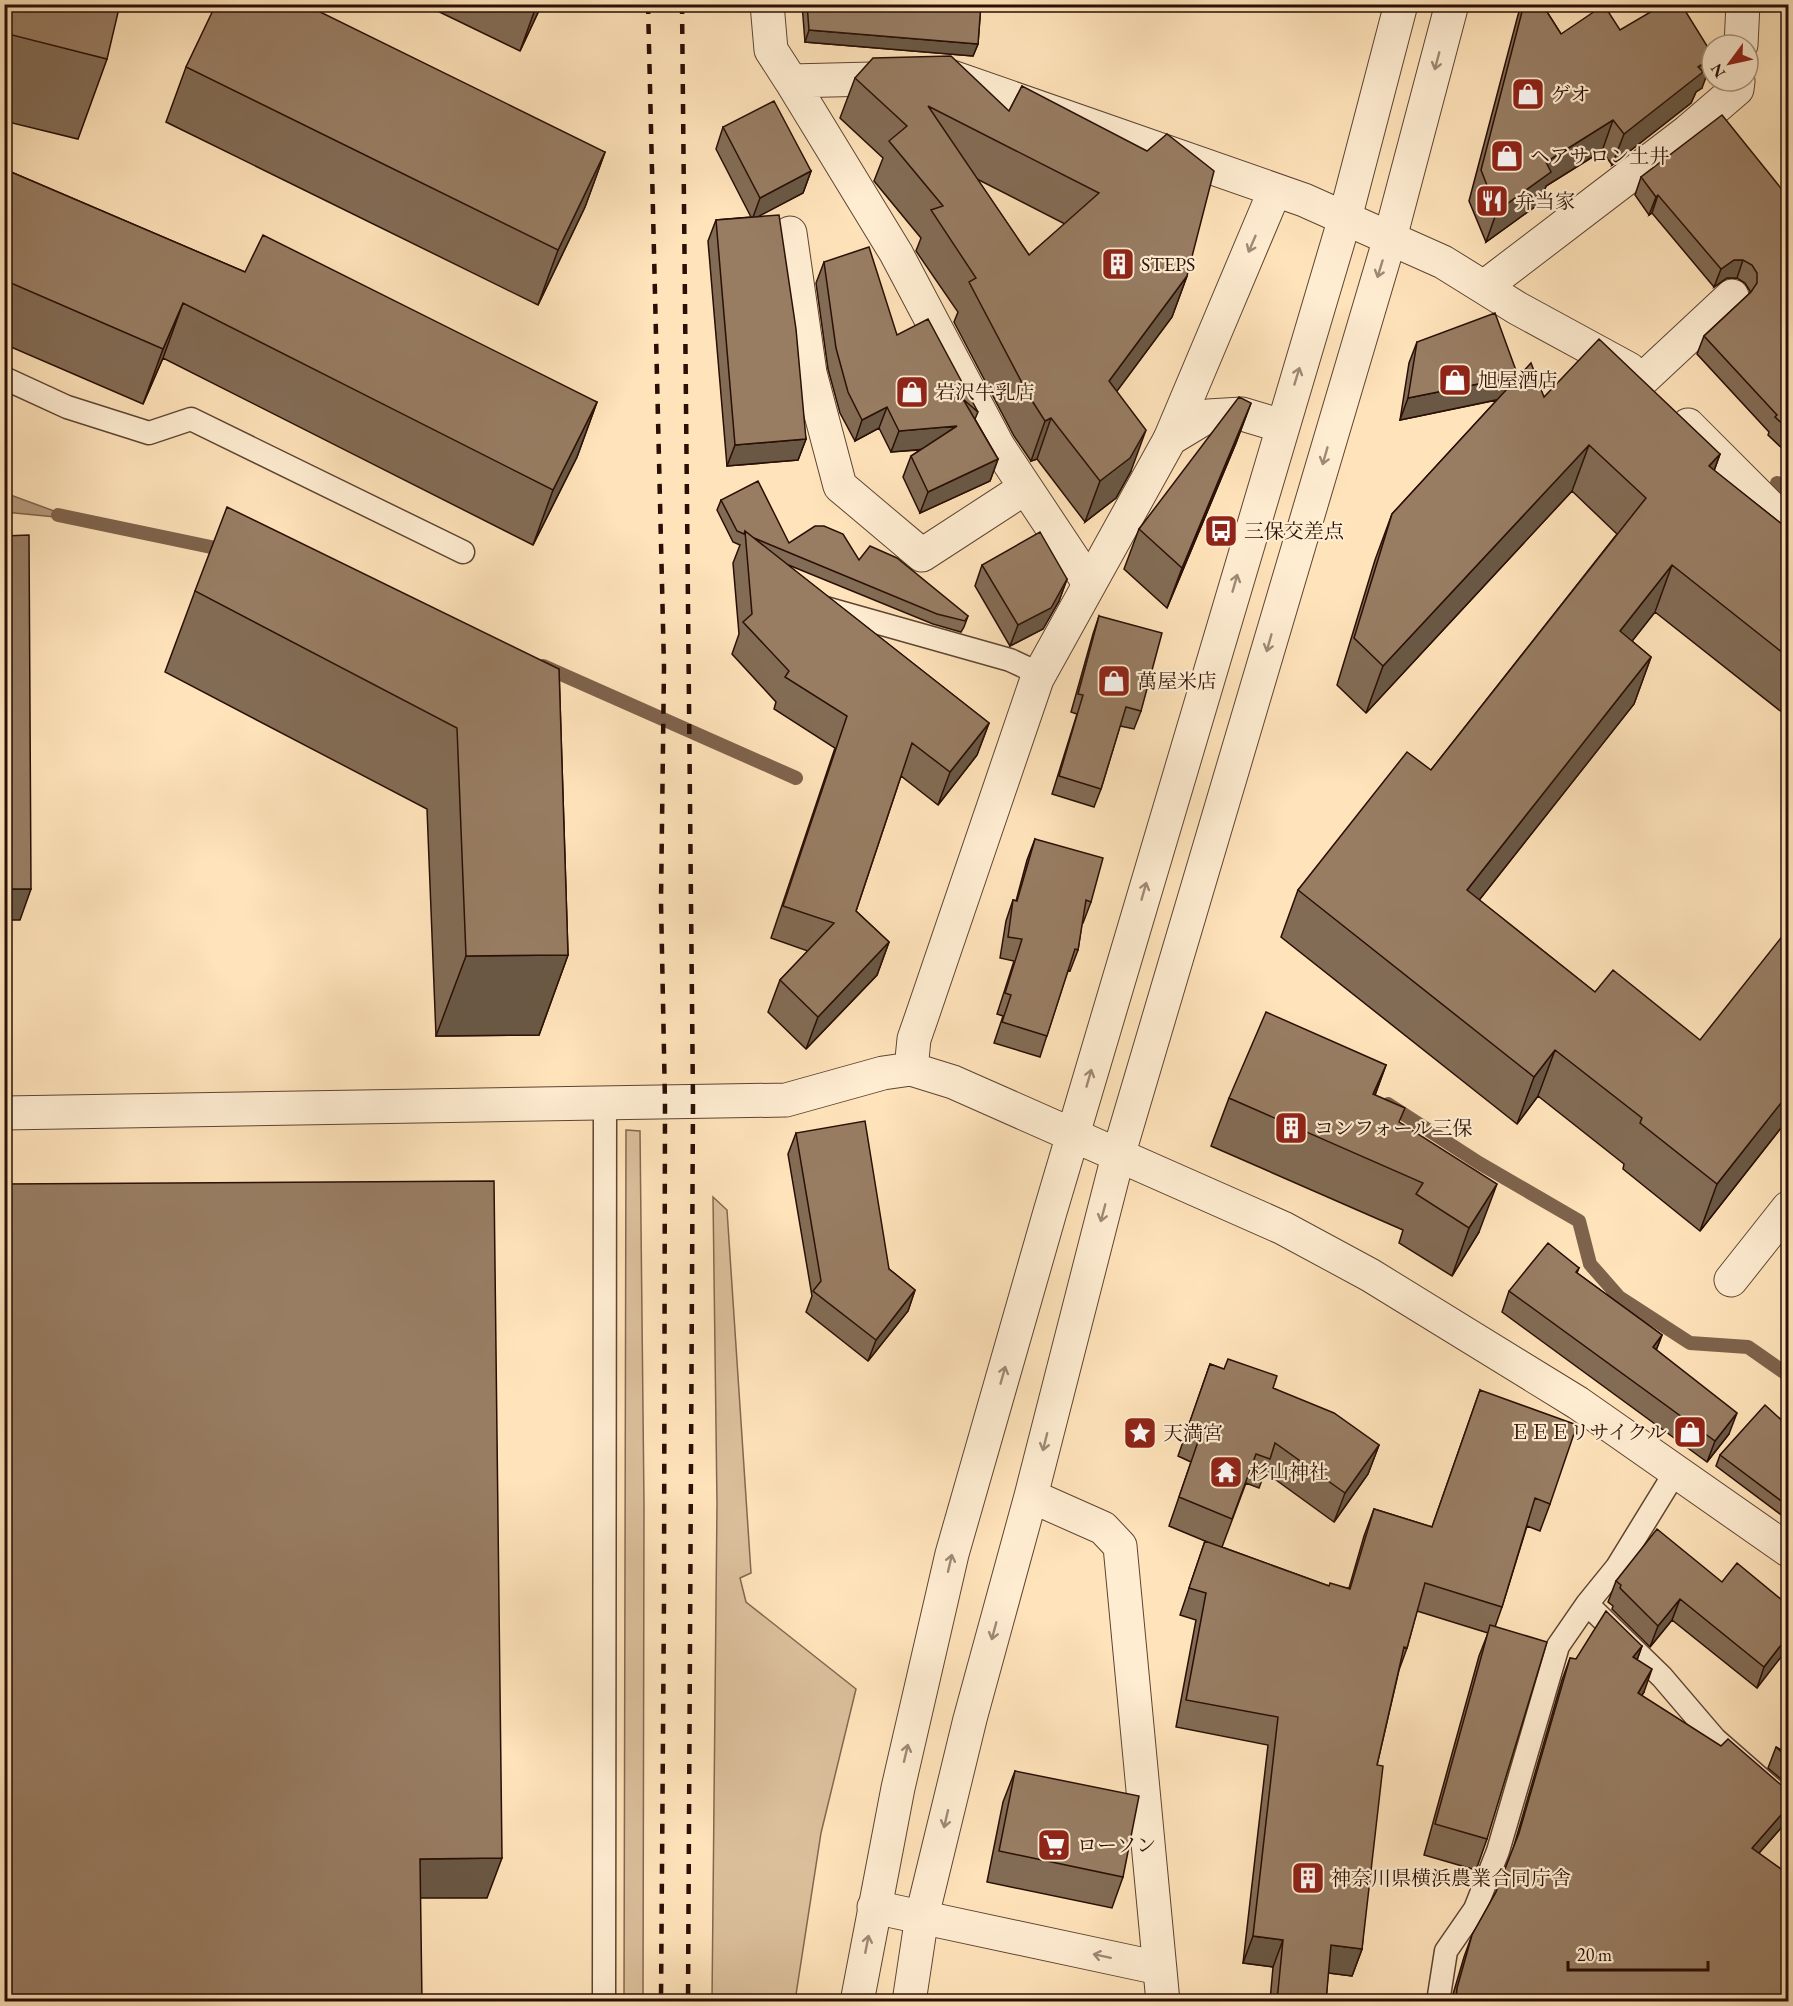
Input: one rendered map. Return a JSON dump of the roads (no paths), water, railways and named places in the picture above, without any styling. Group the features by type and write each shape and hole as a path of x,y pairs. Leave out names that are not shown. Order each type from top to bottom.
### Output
{"street":[{"path":"768,4 771,50 896,254 998,446 1089,583"},
{"path":"857,2001 898,1788 952,1554 1073,1134 1345,218 1401,4"},
{"path":"909,2001 922,1916 970,1719 1031,1496 1118,1156 1390,238 1452,4"},
{"path":"1742,33 1743,4"},
{"path":"790,81 952,77 1275,190 1345,218 1443,262 1517,308 1633,371 1785,519"},
{"path":"1484,287 1687,132 1732,93"},
{"path":"911,1069 914,1039 1040,674 1170,439 1275,190"},
{"path":"790,232 810,374 840,486 922,555 1025,488"},
{"path":"1642,380 1732,296"},
{"path":"1170,439 1208,416 1242,414 1282,426"},
{"path":"4,1113 604,1101 786,1100 883,1073 911,1069 952,1082 1283,1228 1370,1275 1578,1403 1788,1550"},
{"path":"1731,1280 1788,1208"},
{"path":"1031,1496 1103,1528 1120,1546 1163,2001"},
{"path":"874,1907 1159,1968"}],"lane":[{"path":"4,378 67,407 149,433 191,418 463,552"},
{"path":"809,603 1010,660 1040,674"},
{"path":"604,1101 604,2001"},
{"path":"1438,2001 1446,1951 1475,1909 1498,1851 1558,1646 1587,1604 1617,1567 1676,1471"},
{"path":"1587,1604 1662,1677 1715,1739 1788,1803"}],"waterway":[{"path":"1777,483 1788,493"},
{"path":"58,515 230,551"},
{"path":"543,666 796,778"},
{"path":"1388,1104 1479,1163 1579,1221 1590,1264 1619,1297 1690,1343 1748,1347 1788,1375"}],"railway":[{"path":"648,4 664,667 661,902 665,1102 661,2002"},
{"path":"682,4 693,1102 688,2002"}],"place":[{"name":"ゲオ","path":"1528,94"},
{"name":"ヘアサロン土井","path":"1507,156"},
{"name":"弁当家","path":"1492,201"},
{"name":"STEPS","path":"1118,264"},
{"name":"旭屋酒店","path":"1455,380"},
{"name":"岩沢牛乳店","path":"912,392"},
{"name":"三保交差点","path":"1221,531"},
{"name":"萬屋米店","path":"1114,681"},
{"name":"コンフォール三保","path":"1291,1128"},
{"name":"ＥＥＥリサイクル","path":"1690,1432"},
{"name":"天満宮","path":"1140,1433"},
{"name":"杉山神社","path":"1226,1472"},
{"name":"ローソン","path":"1054,1845"},
{"name":"神奈川県横浜農業合同庁舎","path":"1308,1878"}]}
